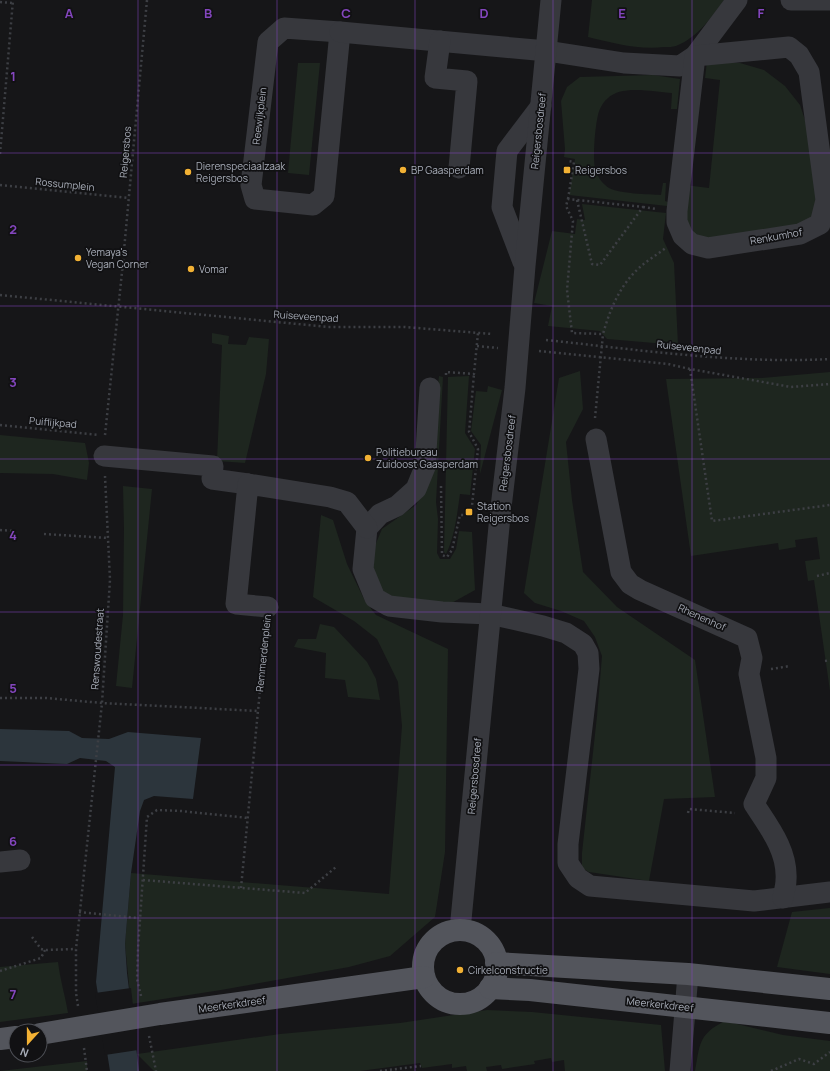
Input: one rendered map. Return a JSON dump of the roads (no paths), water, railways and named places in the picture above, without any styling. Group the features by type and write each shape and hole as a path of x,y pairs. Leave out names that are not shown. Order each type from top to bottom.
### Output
{"main road":[{"path":"460,930 473,933 484,939 492,950 496,962 496,976 490,988 480,998 468,1004 454,1004 441,999 430,990 424,977 423,964 427,951 435,940 446,933 460,930"},
{"path":"496,962 688,974 830,988"},
{"name":"Meerkerkdreef","path":"48,1032 160,1014 424,977"},
{"name":"Meerkerkdreef","path":"490,988 530,990 830,1023"}],"street":[{"name":"Reigersbosdreef","path":"460,930 490,614 515,388 525,266 551,0"},
{"name":"Renkumhof","path":"546,51 624,63 680,66 695,56 737,0"},
{"path":"791,0 830,0"},
{"name":"Reewijkplein","path":"340,32 324,196 313,205 255,199 251,185 268,42 284,28 340,32 546,51"},
{"path":"440,41 436,78 467,81 459,168"},
{"name":"Renkumhof","path":"789,47 799,55 809,72 826,200 820,224 800,234 708,248 692,244 683,236 677,222 677,211 695,56 789,47"},
{"path":"525,266 502,206 507,151 541,106"},
{"path":"437,384 425,467 416,489 397,506 380,514 367,528 363,569 375,598 389,606 442,612 490,614 543,626 566,633 583,644 588,653 589,669 568,844 568,863 578,878 590,886 754,901 830,892"},
{"name":"Rhenenhof","path":"596,438 621,572 630,584 640,590 747,638 752,658 749,674 766,758 766,778 754,804 778,843 785,865 786,880 784,898"},
{"path":"105,445 213,466 212,479 330,497 347,502 367,528"},
{"name":"Remmerdenplein","path":"248,484 236,604 268,607"},
{"path":"680,1071 688,974"}],"place":[{"name":"BP Gaasperdam","path":"403,170"},
{"name":"Reigersbos","path":"567,170"},
{"name":"Dierenspeciaalzaak Reigersbos","path":"188,172"},
{"name":"Yemaya's Vegan Corner","path":"78,258"},
{"name":"Vomar","path":"191,269"},
{"name":"Politiebureau Zuidoost Gaasperdam","path":"368,458"},
{"name":"Station Reigersbos","path":"469,512"},
{"name":"Cirkelconstructie","path":"460,970"}]}
